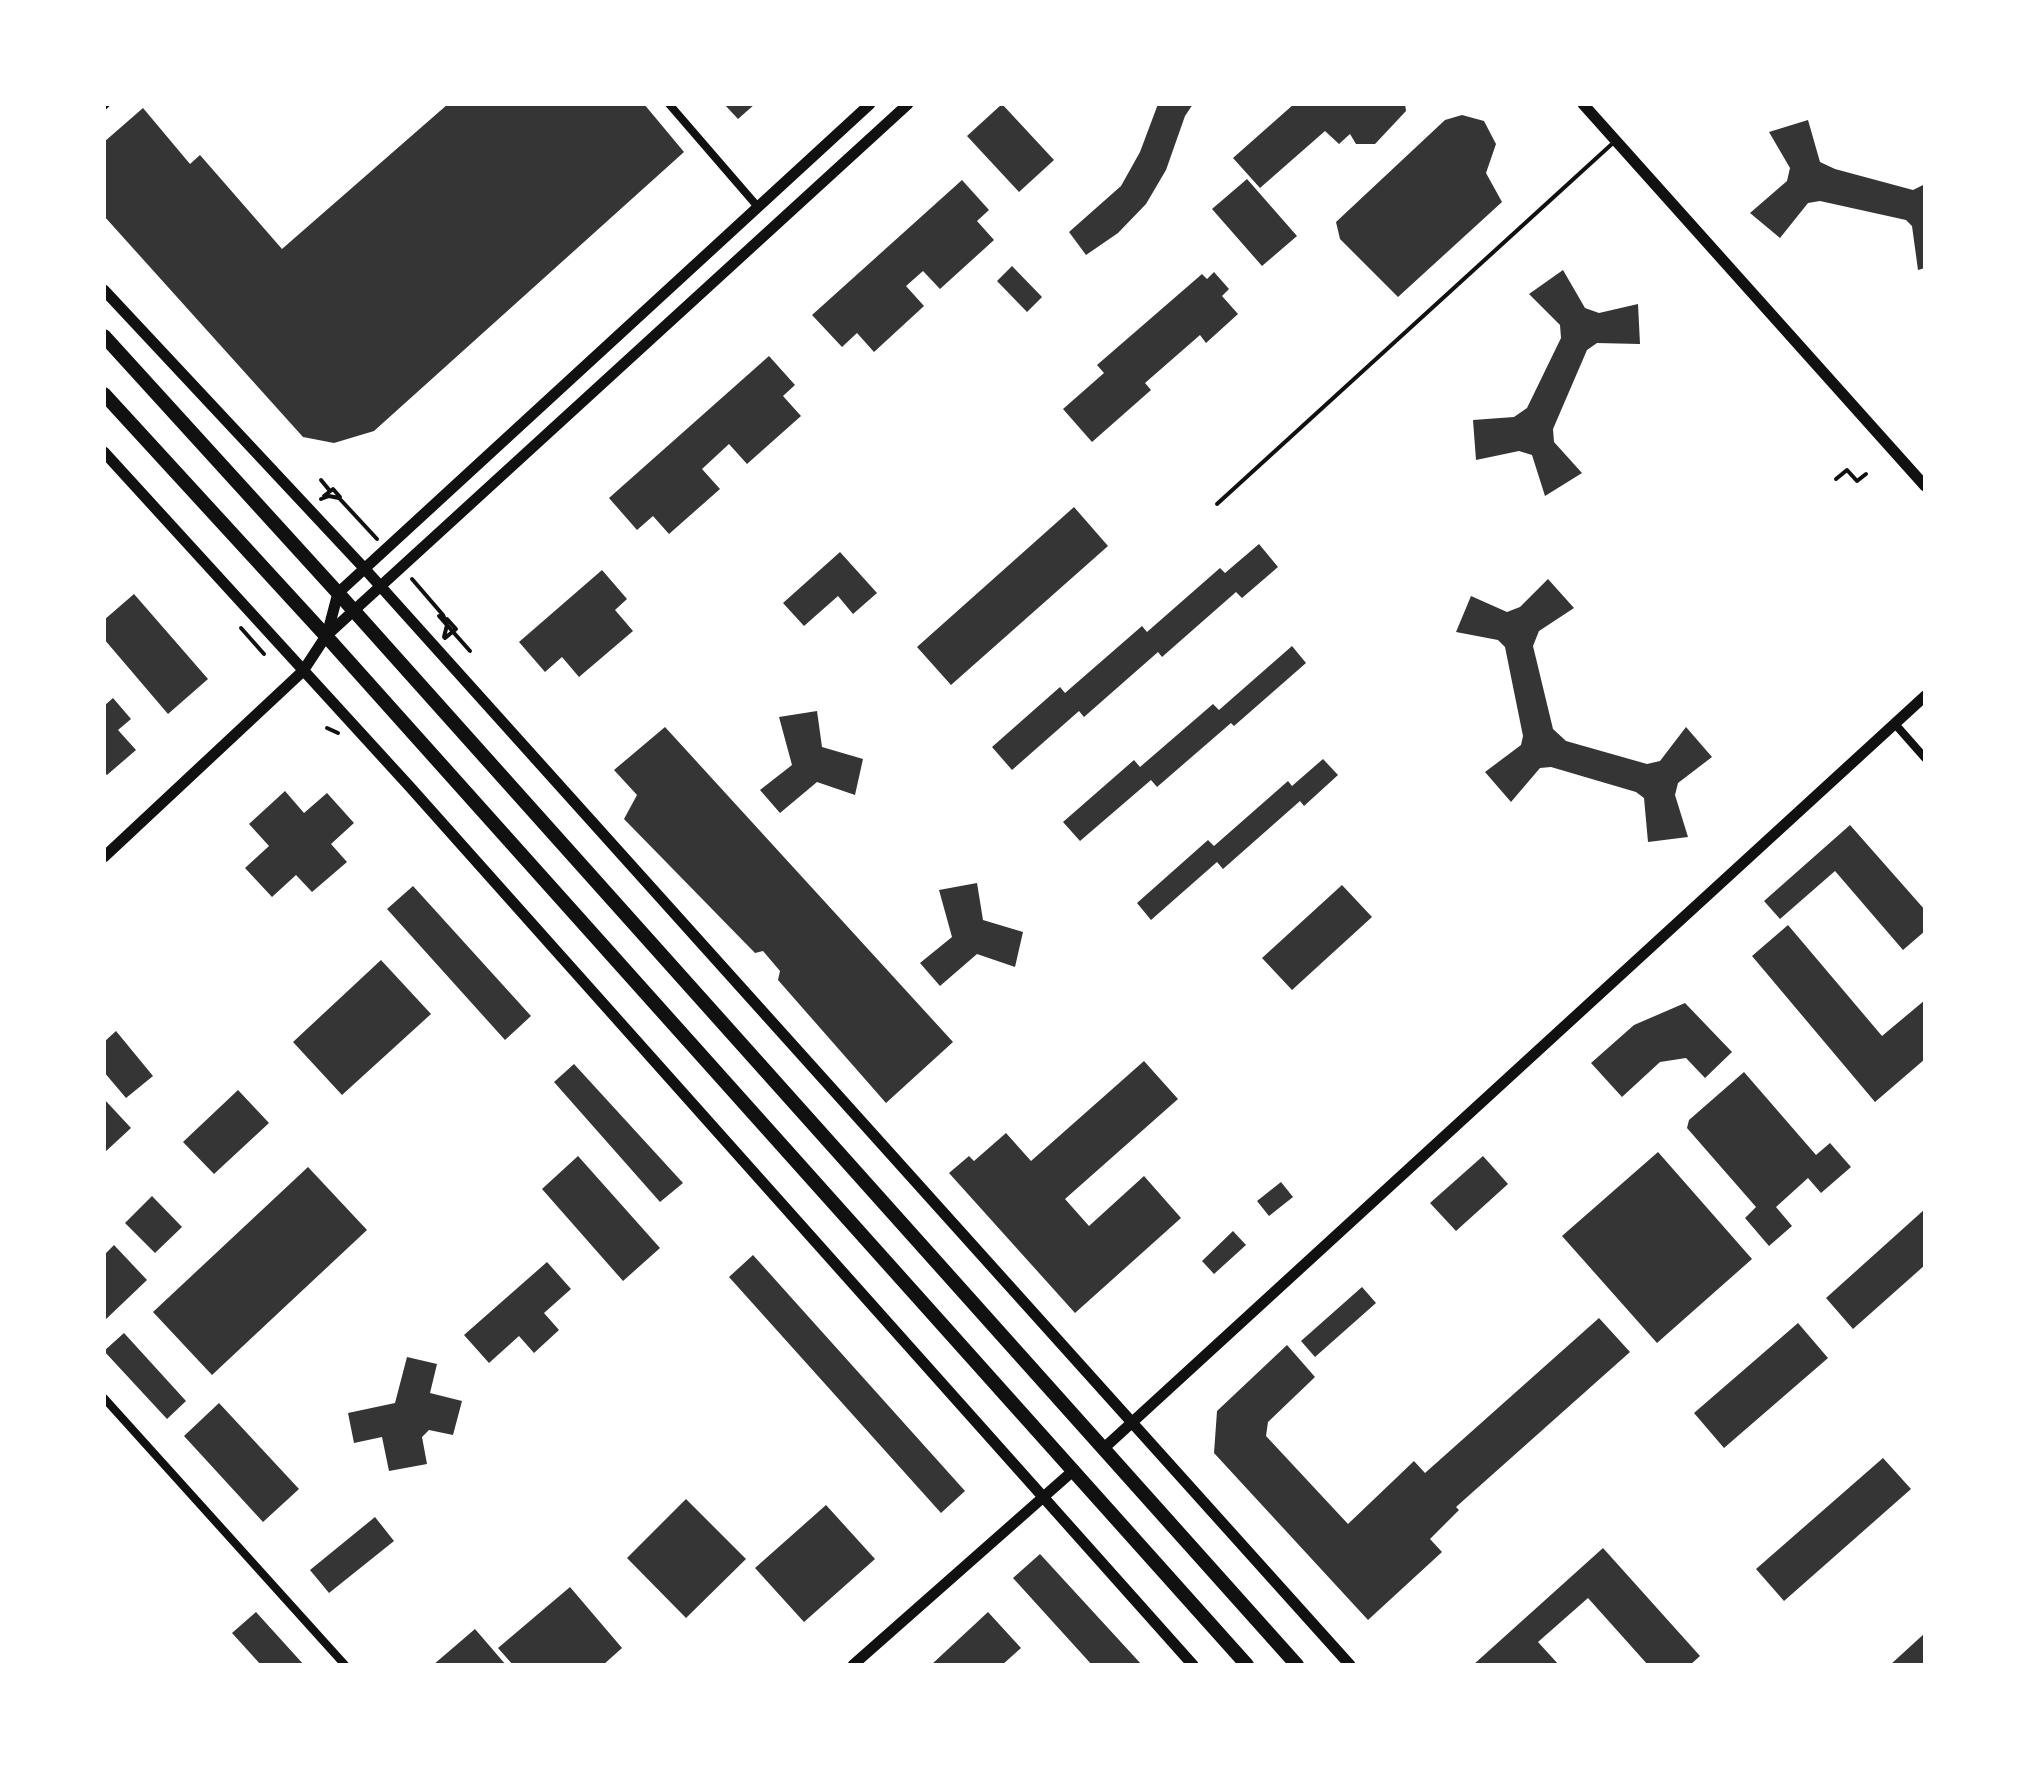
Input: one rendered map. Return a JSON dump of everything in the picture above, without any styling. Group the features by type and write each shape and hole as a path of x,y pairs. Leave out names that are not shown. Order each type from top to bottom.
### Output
{"main road":[{"path":"104,336 338,593 1297,1665"},
{"path":"104,394 326,636 1247,1665"}],"street":[{"path":"669,104 758,207"},
{"path":"326,636 338,593 870,104"},
{"path":"104,857 303,671 326,636 908,104"},
{"path":"1583,104 1925,486"},
{"path":"104,290 364,568 1350,1665"},
{"path":"104,452 442,822 1193,1665"},
{"path":"1103,1449 1925,696"},
{"path":"1895,724 1925,758"},
{"path":"104,1398 345,1665"},
{"path":"853,1665 1074,1470"}],"lane":[{"path":"1217,504 1615,142"}],"path":[{"path":"1836,479 1847,470 1857,481 1866,474"},
{"path":"321,480 330,491"},
{"path":"319,500 333,489 344,501"},
{"path":"440,643 456,629 441,615"},
{"path":"453,632 470,651"},
{"path":"327,728 338,734"}],"building":[{"path":"448,104 644,104 684,152 374,431 334,443 303,437 104,216 104,142 143,108 190,164 200,155 282,249"},
{"path":"724,104 755,104 738,119"},
{"path":"1002,104 1054,160 1019,192 967,136"},
{"path":"1158,104 1193,104 1185,116 1166,170 1146,204 1118,233 1086,255 1069,232 1121,186 1140,152"},
{"path":"1294,104 1405,104 1406,111 1375,144 1356,144 1350,134 1339,144 1325,131 1260,188 1233,158"},
{"path":"1462,115 1484,121 1496,144 1486,173 1502,202 1398,297 1340,239 1336,222 1445,120"},
{"path":"1808,120 1820,162 1913,190 1925,184 1925,268 1918,270 1912,226 1906,220 1820,201 1808,203 1780,238 1750,213 1787,181 1790,168 1769,132"},
{"path":"1247,179 1297,236 1262,266 1212,209"},
{"path":"962,180 989,210 977,221 994,240 940,289 923,271 906,286 924,306 874,352 857,333 842,347 812,315"},
{"path":"1012,266 1042,297 1027,312 997,281"},
{"path":"1563,270 1585,308 1599,313 1638,304 1640,344 1597,343 1587,350 1553,429 1554,442 1582,473 1545,496 1532,455 1519,451 1476,460 1473,420 1514,417 1527,408 1561,338 1560,325 1529,294"},
{"path":"1214,272 1229,289 1222,296 1238,314 1206,343 1200,335 1145,383 1151,390 1092,442 1063,409 1104,373 1097,365 1202,274 1207,279"},
{"path":"769,356 795,385 783,396 801,416 747,464 729,444 702,469 720,489 669,534 653,516 637,530 609,498"},
{"path":"1074,507 1108,546 951,685 917,647"},
{"path":"1259,544 1278,567 1242,598 1236,592 1162,657 1158,652 1084,717 1079,711 1012,770 992,747 1060,687 1065,693 1142,626 1147,632 1220,568 1225,573"},
{"path":"840,552 877,593 853,614 838,596 804,626 783,603"},
{"path":"602,570 627,599 615,610 633,631 579,677 562,657 545,672 519,642"},
{"path":"1548,579 1574,608 1539,631 1533,646 1553,729 1566,741 1647,764 1660,761 1686,727 1712,757 1678,783 1675,795 1688,837 1648,842 1644,798 1636,792 1551,767 1540,768 1511,802 1485,772 1521,745 1523,736 1505,647 1498,640 1456,632 1471,596 1507,612 1520,607"},
{"path":"134,594 208,679 168,714 104,639 104,620"},
{"path":"1292,646 1306,663 1157,787 1151,780 1080,841 1063,822 1134,760 1140,767 1213,704 1219,710"},
{"path":"113,698 131,719 118,730 136,750 107,775 104,772 104,706"},
{"path":"817,711 822,747 863,759 855,795 817,782 780,813 760,790 792,765 779,717"},
{"path":"665,727 953,1042 886,1103 778,980 780,971 763,951 755,953 624,819 637,795 614,770"},
{"path":"1323,759 1338,775 1304,806 1300,801 1223,869 1217,862 1151,920 1137,903 1208,840 1214,846 1288,781 1292,786"},
{"path":"285,791 304,813 327,793 354,823 331,844 347,862 312,892 296,875 272,897 245,868 269,846 249,824"},
{"path":"1850,825 1925,910 1925,931 1903,950 1835,871 1780,919 1764,901"},
{"path":"977,883 983,920 1023,932 1015,967 977,954 940,986 920,963 952,937 939,890"},
{"path":"1342,885 1372,917 1292,990 1262,958"},
{"path":"413,886 531,1016 505,1040 387,909"},
{"path":"1788,925 1882,1036 1925,1000 1925,1059 1875,1102 1752,956"},
{"path":"381,960 431,1014 342,1095 293,1042"},
{"path":"1685,1003 1732,1052 1705,1078 1686,1058 1660,1062 1622,1097 1591,1063 1634,1025"},
{"path":"116,1031 153,1076 126,1098 104,1072 104,1042"},
{"path":"1144,1061 1178,1099 1065,1199 1089,1226 1144,1176 1181,1218 1075,1313 949,1173 969,1156 974,1161 1006,1133 1031,1161"},
{"path":"574,1064 683,1183 660,1202 554,1082"},
{"path":"1744,1072 1816,1155 1830,1143 1851,1167 1821,1193 1808,1178 1776,1207 1792,1226 1769,1246 1745,1218 1756,1207 1687,1128 1689,1120"},
{"path":"238,1090 269,1123 214,1174 183,1142"},
{"path":"104,1099 131,1128 104,1153"},
{"path":"1658,1152 1752,1259 1657,1343 1562,1236"},
{"path":"578,1156 660,1248 623,1281 542,1189"},
{"path":"1483,1156 1508,1184 1456,1231 1430,1203"},
{"path":"308,1167 367,1230 212,1375 153,1312"},
{"path":"1281,1182 1293,1197 1269,1216 1257,1201"},
{"path":"152,1196 182,1227 155,1253 125,1223"},
{"path":"1925,1209 1925,1265 1853,1329 1826,1298"},
{"path":"1233,1231 1246,1245 1214,1274 1202,1261"},
{"path":"114,1245 147,1280 104,1321 104,1255"},
{"path":"753,1255 965,1491 941,1513 729,1277"},
{"path":"547,1262 571,1289 544,1313 559,1330 534,1353 519,1336 489,1363 464,1335"},
{"path":"1362,1287 1376,1303 1315,1357 1301,1341"},
{"path":"1599,1318 1630,1352 1456,1507 1459,1510 1430,1539 1442,1552 1368,1620 1214,1453 1217,1411 1287,1345 1315,1377 1268,1422 1266,1436 1348,1524 1414,1461 1425,1473"},
{"path":"1798,1323 1828,1358 1724,1448 1694,1413"},
{"path":"124,1333 186,1401 167,1419 104,1351"},
{"path":"407,1357 437,1364 430,1393 462,1401 453,1435 429,1430 422,1437 427,1464 389,1471 382,1437 354,1443 348,1413 395,1403"},
{"path":"219,1403 299,1489 263,1522 184,1436"},
{"path":"1883,1458 1911,1489 1784,1601 1756,1569"},
{"path":"686,1499 746,1559 686,1618 627,1558"},
{"path":"826,1505 875,1559 804,1622 755,1568"},
{"path":"375,1517 394,1541 329,1593 310,1570"},
{"path":"1603,1548 1700,1656 1690,1665 1648,1665 1588,1598 1538,1642 1559,1665 1473,1665"},
{"path":"1040,1554 1142,1665 1092,1665 1013,1578"},
{"path":"570,1587 622,1648 603,1665 513,1665 498,1648"},
{"path":"256,1612 304,1665 261,1665 232,1633"},
{"path":"988,1612 1021,1648 1002,1665 931,1665"},
{"path":"475,1629 506,1665 433,1665"},
{"path":"1925,1633 1925,1665 1890,1665"}]}
